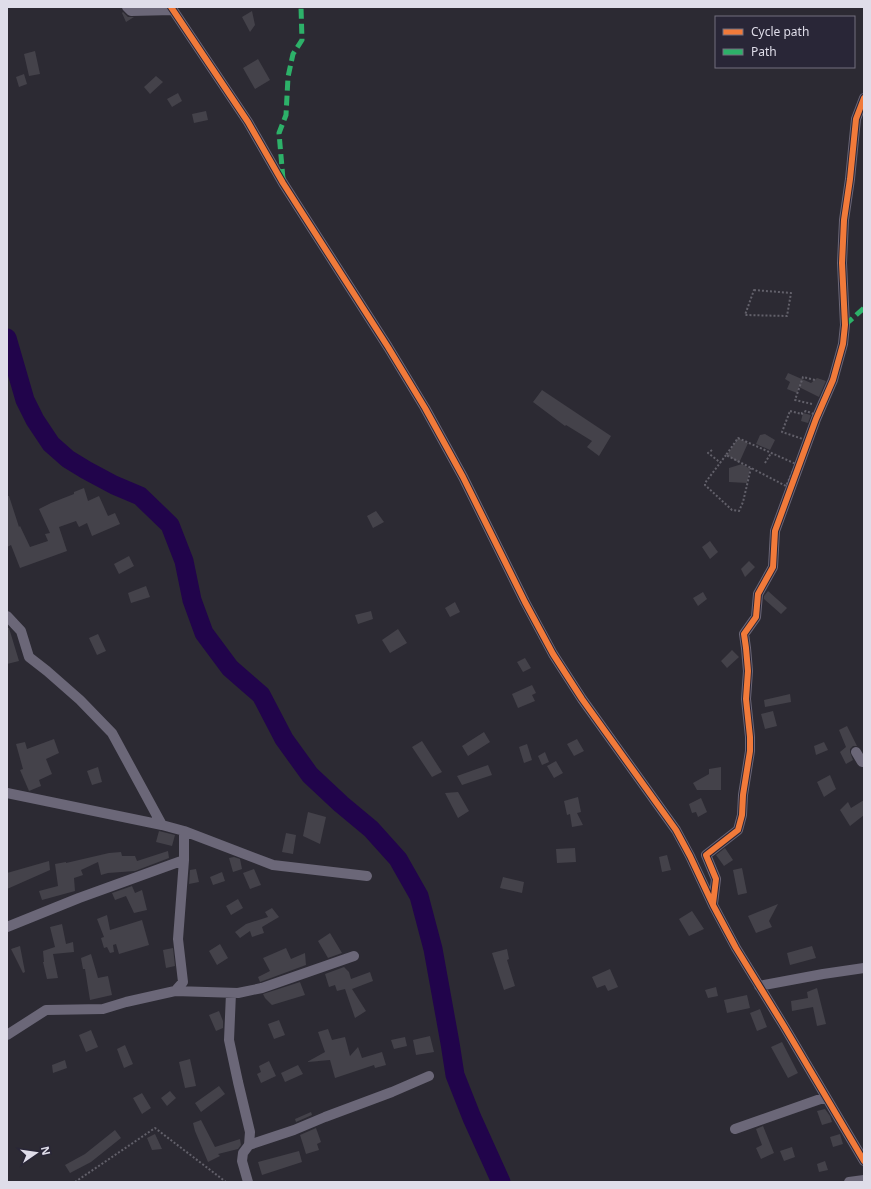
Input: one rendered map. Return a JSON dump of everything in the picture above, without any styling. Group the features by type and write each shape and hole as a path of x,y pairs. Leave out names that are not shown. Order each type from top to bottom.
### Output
{"street":[{"path":"127,7 131,11 172,8 248,122 283,183 426,408 463,477 518,588 553,654 582,699 676,830 736,948 864,1161"},
{"path":"713,905 716,879 706,855 738,830 742,815 743,795 750,751 746,699 748,671 744,634 756,617 758,594 773,567 775,531 817,415 833,380 843,344 845,325 842,263 844,220 856,119 864,98"},
{"path":"7,616 22,631 29,657 80,700 112,733 162,824"},
{"path":"856,752 862,762 864,762"},
{"path":"7,793 162,824 273,865 367,876"},
{"path":"175,991 183,982 178,939 184,860 184,832"},
{"path":"7,927 79,898 184,860"},
{"path":"7,1035 46,1010 103,1009 126,1002 175,991 238,993 262,988 354,956"},
{"path":"759,986 864,968"},
{"path":"231,993 229,1040 250,1132 249,1145 243,1153 242,1161 248,1182"},
{"path":"249,1145 294,1130 429,1076"},
{"path":"735,1129 826,1097"},
{"path":"849,1182 864,1180"}],"path":[{"path":"754,290 791,293 787,316 745,315 754,290"},
{"path":"815,380 803,378 795,400 818,405 817,415 806,440 782,432 790,411 802,414 806,411 817,415"},
{"path":"726,455 786,486 796,464 738,438 705,483 705,485 732,510 739,511 743,502 751,468"},
{"path":"712,450 708,454 721,463"},
{"path":"765,463 771,453"},
{"path":"75,1182 155,1128 226,1182"}],"building":[{"path":"252,11 255,25 250,32 242,17"},
{"path":"123,12 128,17 134,17 126,22 122,13"},
{"path":"35,51 40,74 29,76 24,54"},
{"path":"258,59 270,80 255,89 243,68"},
{"path":"24,74 27,84 19,87 16,77"},
{"path":"156,76 163,82 150,94 144,87"},
{"path":"178,93 182,101 172,107 167,99"},
{"path":"206,111 208,120 194,123 192,114"},
{"path":"788,373 811,383 817,378 826,381 819,397 799,387 797,393 787,389 790,382 785,379"},
{"path":"542,390 611,436 599,456 587,447 592,441 566,425 565,426 533,402"},
{"path":"803,413 811,415 808,423 801,421"},
{"path":"765,434 775,440 770,450 756,444 760,435"},
{"path":"738,438 748,443 739,463 727,455"},
{"path":"742,464 750,469 747,483 729,482 729,468"},
{"path":"84,488 88,501 99,496 108,516 115,513 120,524 92,536 87,523 79,527 76,521 59,527 67,551 20,568 11,545 7,547 7,496 9,496 19,527 20,526 30,547 48,541 45,534 50,533 39,509 74,494 74,492"},
{"path":"376,511 384,522 373,528 367,516"},
{"path":"710,541 718,552 710,559 702,547"},
{"path":"129,556 134,566 119,574 114,564"},
{"path":"749,561 755,567 745,577 741,569"},
{"path":"146,586 150,597 131,603 128,593"},
{"path":"768,591 787,608 781,614 764,599 764,596"},
{"path":"703,592 707,599 698,606 693,598"},
{"path":"455,602 460,612 450,617 445,608"},
{"path":"371,611 373,619 358,624 355,615"},
{"path":"7,628 9,628 19,661 7,664"},
{"path":"398,629 407,643 390,653 382,640"},
{"path":"98,634 106,651 97,655 89,638"},
{"path":"732,650 739,657 727,668 721,661"},
{"path":"525,658 531,668 523,672 517,662"},
{"path":"532,685 536,693 532,695 535,701 518,708 512,694"},
{"path":"790,694 791,702 765,707 764,700"},
{"path":"773,711 777,726 765,729 761,714"},
{"path":"847,726 857,746 853,746 850,749 853,760 846,764 840,752 846,747 839,730"},
{"path":"484,732 490,742 468,756 462,746"},
{"path":"54,739 59,753 46,759 52,774 39,780 41,786 29,791 20,770 23,769 16,744 25,742 27,749"},
{"path":"577,739 584,751 574,756 567,744"},
{"path":"422,741 442,772 432,777 412,747"},
{"path":"824,742 828,750 816,755 814,746"},
{"path":"527,744 532,760 524,763 519,747"},
{"path":"545,752 549,762 542,765 538,756"},
{"path":"556,761 563,773 554,778 547,766"},
{"path":"488,765 492,775 462,785 457,776"},
{"path":"98,767 102,782 92,785 87,771"},
{"path":"721,767 721,790 697,790 693,783 709,774 709,769"},
{"path":"830,775 836,789 824,797 817,782"},
{"path":"458,792 469,811 458,818 445,793"},
{"path":"578,797 581,812 577,813 583,825 572,827 570,814 567,815 564,801"},
{"path":"701,798 707,812 698,817 696,812 692,813 689,804"},
{"path":"864,800 864,815 850,826 840,810 848,802 851,808"},
{"path":"308,812 326,817 320,844 303,836"},
{"path":"159,831 175,835 172,846 156,842"},
{"path":"286,833 296,835 293,854 282,852"},
{"path":"575,848 576,862 557,863 556,849"},
{"path":"725,848 733,860 724,866 716,855"},
{"path":"168,851 169,858 135,871 101,875 98,862 81,870 83,875 74,878 75,891 42,900 39,891 58,886 55,864 121,852 122,856 135,856 137,861"},
{"path":"667,855 671,870 662,872 659,857"},
{"path":"234,857 240,859 242,869 233,872 229,858"},
{"path":"49,861 50,870 7,889 7,873"},
{"path":"742,868 747,893 738,895 733,870"},
{"path":"196,869 199,882 189,884 190,870"},
{"path":"254,869 261,885 250,889 243,873"},
{"path":"222,872 225,881 213,885 210,877"},
{"path":"503,877 524,882 522,893 500,888"},
{"path":"132,886 135,893 142,890 147,910 134,913 126,896 115,900 112,893"},
{"path":"238,899 243,908 231,915 226,906"},
{"path":"778,904 769,921 772,927 756,933 748,916"},
{"path":"272,908 279,917 262,927 264,933 252,937 250,931 240,938 235,932 246,924 268,917 265,912"},
{"path":"692,911 704,929 689,936 679,919"},
{"path":"107,915 110,930 142,920 149,945 119,954 116,944 113,945 114,952 110,953 107,947 104,948 101,938 104,937 97,919"},
{"path":"62,924 66,944 73,942 74,952 53,954 58,978 47,979 43,962 43,951 55,947 50,927"},
{"path":"330,933 342,953 328,958 318,941"},
{"path":"220,944 228,958 217,965 209,951"},
{"path":"20,946 25,972 23,973 11,949"},
{"path":"812,946 816,958 790,965 787,953"},
{"path":"173,948 175,966 166,968 163,950"},
{"path":"286,948 291,959 305,953 306,965 260,982 258,977 270,971 263,958"},
{"path":"507,949 509,959 507,960 515,986 504,990 492,953"},
{"path":"91,954 98,978 108,976 112,995 90,1000 85,969 83,969 81,958"},
{"path":"344,967 349,972 351,979 370,972 373,981 352,989 366,1011 355,1018 345,989 337,991 335,985 329,987 325,974"},
{"path":"610,969 618,987 608,991 605,985 597,988 592,977"},
{"path":"300,982 305,995 272,1005 263,994"},
{"path":"716,987 718,996 708,998 705,990"},
{"path":"817,988 826,1024 817,1026 813,1007 792,1011 791,1001 808,998 807,992"},
{"path":"747,995 750,1008 727,1013 724,1000"},
{"path":"760,1009 767,1027 757,1031 750,1013"},
{"path":"219,1011 223,1021 223,1028 216,1031 209,1015"},
{"path":"279,1020 285,1035 274,1039 268,1024"},
{"path":"328,1029 332,1040 345,1037 350,1056 358,1047 362,1058 382,1052 386,1065 375,1068 374,1065 335,1078 330,1060 307,1062 325,1052 318,1032"},
{"path":"91,1030 98,1047 86,1052 79,1035"},
{"path":"430,1036 434,1052 416,1055 413,1040"},
{"path":"405,1037 407,1046 394,1049 391,1040"},
{"path":"782,1042 798,1073 788,1078 771,1047"},
{"path":"125,1045 133,1064 124,1068 117,1049"},
{"path":"190,1059 196,1086 185,1088 179,1062"},
{"path":"65,1060 67,1068 53,1073 52,1065"},
{"path":"269,1061 276,1076 261,1083 257,1074 261,1072 259,1066"},
{"path":"298,1065 303,1074 285,1082 281,1073"},
{"path":"219,1086 225,1094 201,1112 195,1103"},
{"path":"170,1091 176,1098 167,1106 161,1098"},
{"path":"142,1093 151,1108 142,1114 133,1098"},
{"path":"825,1109 832,1122 822,1125 817,1111"},
{"path":"311,1112 312,1115 296,1122 295,1119"},
{"path":"201,1120 215,1147 240,1139 241,1145 238,1149 218,1154 220,1156 208,1162 193,1123"},
{"path":"763,1126 774,1153 761,1159 756,1148 762,1145 756,1129"},
{"path":"316,1128 321,1142 317,1144 319,1150 306,1154 300,1135"},
{"path":"115,1130 121,1138 91,1162 70,1173 65,1165 85,1154"},
{"path":"155,1134 162,1149 152,1150 147,1138"},
{"path":"840,1134 843,1144 833,1147 830,1137"},
{"path":"792,1147 795,1157 784,1161 780,1151"},
{"path":"299,1151 302,1162 262,1175 258,1162"},
{"path":"825,1161 828,1170 819,1172 817,1164"}],"waterway":[{"path":"7,338 25,400 35,420 51,444 68,459 86,470 114,485 140,496 170,525 184,561 192,600 204,633 230,668 261,695 284,739 310,775 371,829 398,859 419,896 433,949 455,1075 472,1118 501,1182"}],"marked path":[{"path":"283,179 279,133 286,115 288,77 293,54 302,40 301,7"},
{"path":"845,325 864,308"}],"cycle path":[{"path":"171,7 248,122 283,183 388,347 425,408 463,477 525,602 553,654 582,699 676,830 736,948 864,1161"},
{"path":"713,904 716,879 706,855 738,830 742,815 743,795 750,751 746,699 748,671 744,634 756,617 758,594 773,567 775,531 816,419 833,380 843,344 845,325 842,263 844,220 856,119 864,98"}]}
